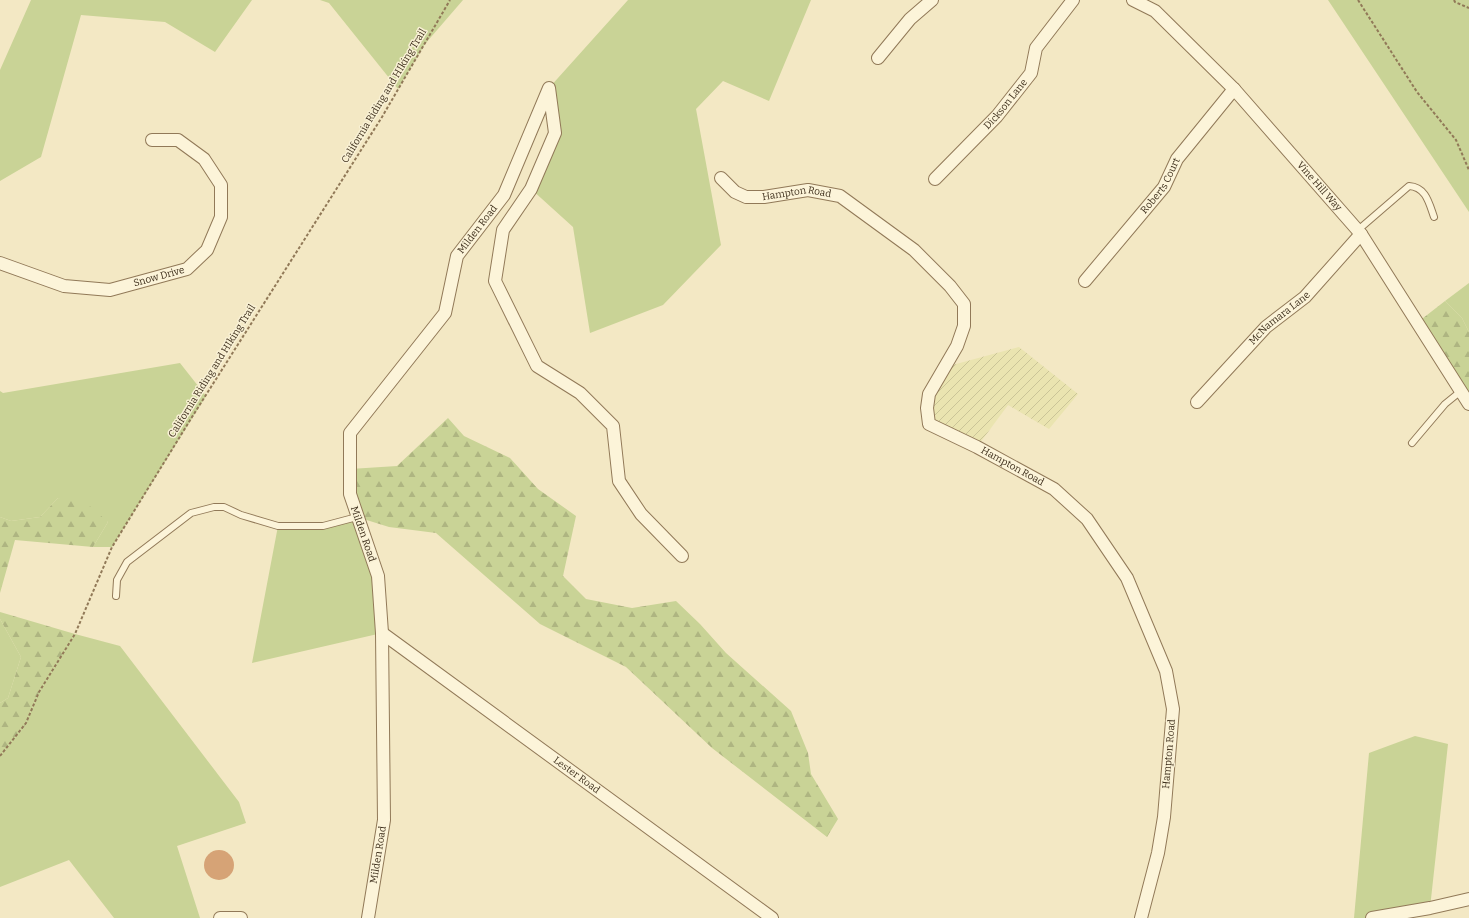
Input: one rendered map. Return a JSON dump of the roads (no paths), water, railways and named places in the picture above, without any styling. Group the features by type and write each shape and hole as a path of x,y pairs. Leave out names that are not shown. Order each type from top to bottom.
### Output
{"street":[{"path":"878,58 910,19 932,0"},
{"name":"Dickson Lane","path":"935,179 997,116 1031,73 1036,48 1073,0"},
{"name":"Vine Hill Way","path":"1133,0 1156,6 1234,89 1360,232 1469,404"},
{"name":"Milden Road","path":"368,918 384,820 382,633 378,576 350,494 350,433 445,313 457,256 504,195 549,88 555,133 531,189 503,230 495,281 537,366 580,393 613,426 619,481 641,514 682,556"},
{"name":"Roberts Court","path":"1085,280 1164,187 1177,159 1234,89"},
{"name":"Snow Drive","path":"0,264 64,286 110,290 186,269 207,250 221,217 221,185 204,159 178,140 152,140"},
{"name":"Hampton Road","path":"721,178 735,192 746,197 764,197 808,190 840,196 914,250 950,286 964,304 964,326 957,346 929,394 927,408 929,424 977,447 1054,489 1087,519 1127,578 1166,671 1173,709 1163,824 1158,853 1141,918"},
{"name":"McNamara Lane","path":"1197,402 1266,328 1305,297 1360,232"},
{"name":"Lester Road","path":"382,633 772,918"},
{"path":"1372,918 1430,908 1469,899"},
{"path":"220,918 241,918"}],"lane":[{"path":"1360,232 1409,186 1416,186 1426,196 1434,217"},
{"path":"1412,443 1445,404 1461,392"},
{"path":"116,596 117,580 127,562 191,513 214,507 224,507 241,515 278,526 323,526 357,517"}]}
